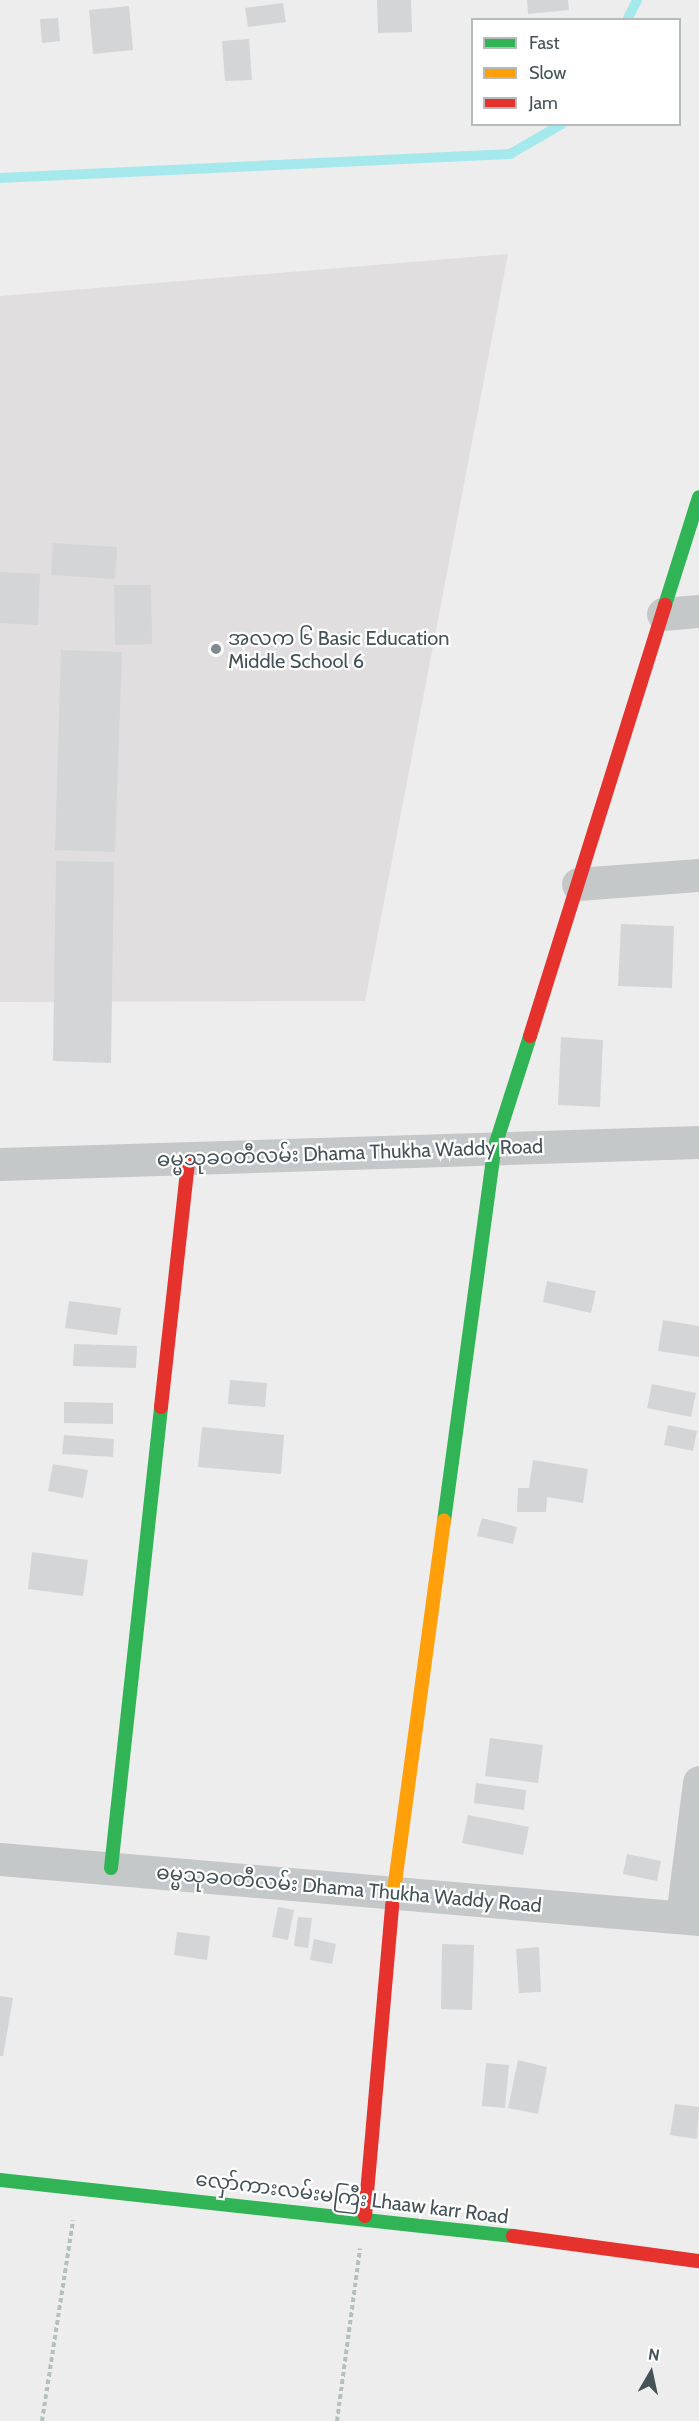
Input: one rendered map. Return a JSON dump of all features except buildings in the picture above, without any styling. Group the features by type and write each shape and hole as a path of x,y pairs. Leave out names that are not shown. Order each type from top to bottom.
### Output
{"street":[{"path":"364,2216 393,1893 495,1146 699,497"},
{"path":"663,614 699,610"},
{"path":"578,884 699,875"},
{"name":"ဓမ္မသုခဝတီလမ်း Dhama Thukha Waddy Road","path":"0,1164 188,1161 495,1146 699,1142"},
{"path":"111,1868 188,1161"},
{"path":"691,1918 699,1782"},
{"name":"ဓမ္မသုခဝတီလမ်း Dhama Thukha Waddy Road","path":"0,1859 691,1918"},
{"name":"လှော်ကားလမ်းမကြီး Lhaaw karr Road","path":"0,2180 364,2216 699,2261"}],"path":[{"path":"42,2421 79,2187"},
{"path":"337,2421 364,2216"}],"shaded area":[{"name":"အလက ၆ Basic Education Middle School 6","path":"508,254 365,1001 0,1002 0,296"}],"waterway":[{"path":"628,18 637,0"},
{"path":"0,178 510,154 559,126"}],"traffic: fast":[{"path":"665,605 699,497"},
{"path":"444,1521 495,1146 530,1036"},
{"path":"111,1868 161,1407"},
{"path":"0,2180 513,2236"}],"traffic: slow":[{"path":"392,1905 444,1521"}],"traffic: jam":[{"path":"530,1036 665,605"},
{"path":"161,1407 188,1161"},
{"path":"365,2216 392,1905"},
{"path":"513,2236 699,2261"}],"place":[{"name":"အလက ၆ Basic Education Middle School 6","path":"216,649"}]}
